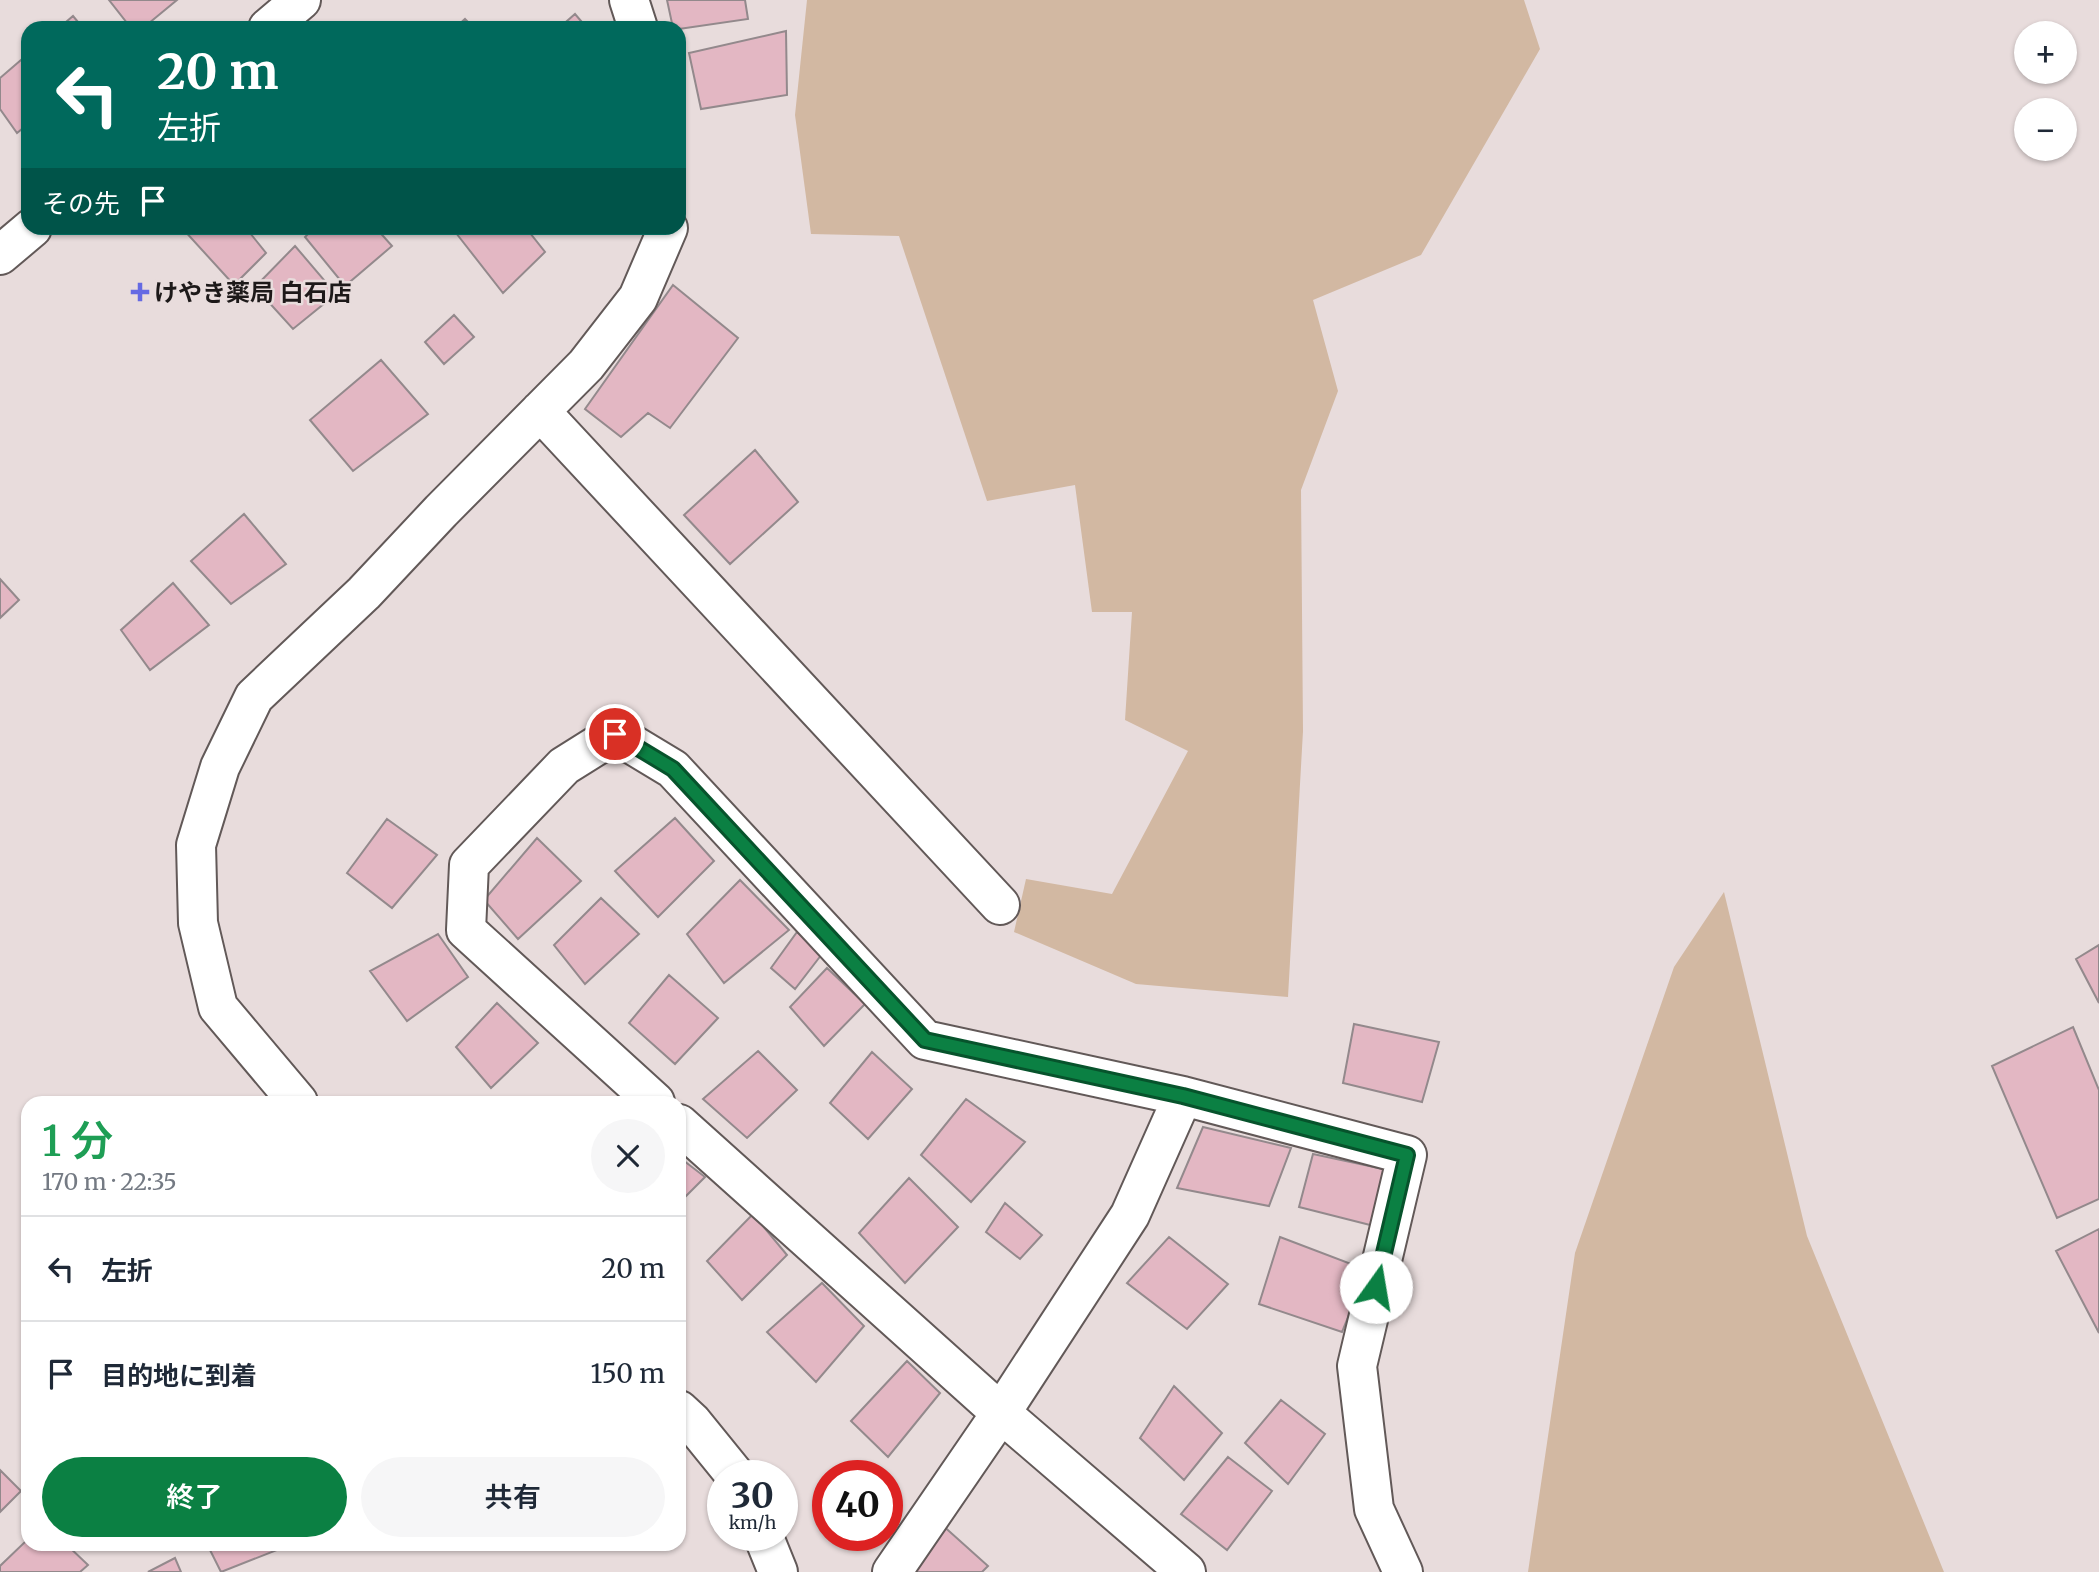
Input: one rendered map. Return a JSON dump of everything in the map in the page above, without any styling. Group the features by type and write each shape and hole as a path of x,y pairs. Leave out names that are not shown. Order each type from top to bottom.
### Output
{"street":[{"path":"276,21 301,0"},
{"path":"629,0 636,21"},
{"path":"0,255 24,235"},
{"path":"293,1096 218,1007 198,923 196,845 220,767 254,697 364,593 586,365 638,298 665,235"},
{"path":"540,411 1000,905"},
{"path":"648,1096 466,930 469,865 564,766 615,734 673,769 925,1040 1183,1096 1407,1155 1357,1366 1374,1509 1403,1572"},
{"path":"892,1572 1001,1413 1130,1215 1183,1096"},
{"path":"686,1130 1001,1413 1186,1572"},
{"path":"686,1416 724,1460"},
{"path":"769,1551 778,1572"}],"shaded area":[{"path":"807,0 1524,0 1540,49 1421,255 1313,300 1338,391 1301,490 1303,731 1288,997 1136,984 1014,932 1026,879 1112,894 1188,751 1125,720 1132,612 1092,612 1075,485 987,501 899,236 811,234 795,115"},
{"path":"1724,892 1807,1236 1944,1572 1528,1572 1575,1253 1674,967"}],"building":[{"path":"109,0 177,0 152,21 126,21"},
{"path":"667,0 745,0 748,19 686,28 686,21 672,21"},
{"path":"575,14 581,21 567,21"},
{"path":"786,31 787,95 701,109 689,53"},
{"path":"21,60 21,130 17,133 0,109 0,78"},
{"path":"188,235 252,235 266,253 234,285"},
{"path":"382,235 392,246 345,286 305,237"},
{"path":"458,235 532,235 545,252 503,293"},
{"path":"295,246 336,294 293,329 255,287"},
{"path":"673,285 738,338 670,428 648,413 621,437 585,409"},
{"path":"454,315 474,337 444,364 425,342"},
{"path":"381,360 428,414 353,471 310,420"},
{"path":"755,450 798,502 730,564 684,515"},
{"path":"244,514 286,564 231,604 191,561"},
{"path":"0,579 19,600 0,618"},
{"path":"173,583 209,625 150,670 121,630"},
{"path":"675,818 714,861 658,917 615,871"},
{"path":"387,819 437,855 392,908 347,873"},
{"path":"537,838 581,881 518,939 484,900"},
{"path":"740,880 789,930 724,983 687,934"},
{"path":"601,898 639,934 585,984 554,945"},
{"path":"797,932 822,954 795,989 771,968"},
{"path":"438,934 468,977 407,1021 370,971"},
{"path":"2099,945 2099,1003 2076,959"},
{"path":"827,968 865,1004 824,1046 790,1007"},
{"path":"669,975 718,1018 675,1064 629,1023"},
{"path":"497,1003 538,1043 491,1088 456,1047"},
{"path":"1354,1024 1439,1042 1422,1102 1343,1083"},
{"path":"2073,1027 2099,1090 2099,1199 2057,1218 1992,1066"},
{"path":"758,1051 797,1090 747,1138 703,1099"},
{"path":"872,1052 912,1089 868,1139 830,1103"},
{"path":"966,1099 1025,1142 971,1202 921,1155"},
{"path":"1203,1127 1291,1148 1269,1206 1177,1188"},
{"path":"1313,1154 1388,1170 1378,1227 1299,1207"},
{"path":"686,1162 705,1177 686,1196"},
{"path":"909,1178 958,1227 905,1283 859,1233"},
{"path":"1005,1203 1042,1235 1020,1259 986,1232"},
{"path":"753,1214 787,1255 742,1300 707,1261"},
{"path":"2099,1229 2099,1333 2056,1251"},
{"path":"1169,1237 1228,1284 1187,1329 1127,1283"},
{"path":"1280,1237 1367,1270 1342,1332 1259,1304"},
{"path":"822,1283 864,1326 816,1382 767,1332"},
{"path":"907,1361 940,1393 888,1457 851,1421"},
{"path":"1174,1386 1222,1433 1184,1480 1140,1438"},
{"path":"1281,1400 1325,1434 1288,1484 1245,1443"},
{"path":"1228,1457 1272,1491 1227,1550 1181,1514"},
{"path":"0,1470 21,1491 0,1512"},
{"path":"940,1523 988,1566 982,1572 909,1572"},
{"path":"21,1546 21,1551 73,1551 88,1565 80,1572 0,1572 0,1566"},
{"path":"210,1551 274,1551 221,1572"},
{"path":"175,1558 181,1572 148,1572"}],"place":[{"name":"けやき薬局 白石店","path":"140,292"}],"route":[{"path":"615,734 673,769 925,1040 1183,1096 1407,1155 1376,1287"}]}
